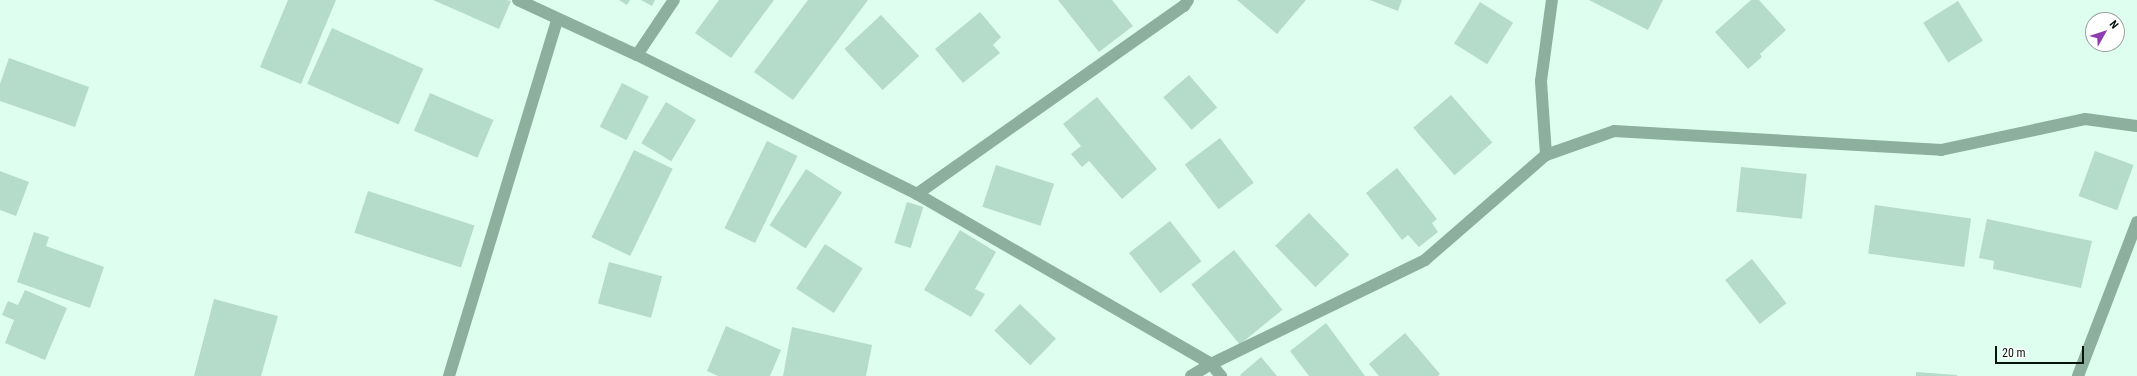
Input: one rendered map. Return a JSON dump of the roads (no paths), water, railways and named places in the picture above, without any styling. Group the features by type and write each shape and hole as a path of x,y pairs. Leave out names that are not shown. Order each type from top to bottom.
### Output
{"street":[{"path":"518,0 557,20 637,55 917,194 1211,364 1221,376"},
{"path":"637,55 674,0"},
{"path":"917,194 1184,6 1188,0"},
{"path":"1546,155 1541,81 1552,0"},
{"path":"449,376 557,20"},
{"path":"1191,376 1211,364 1425,260 1546,155 1614,131 1941,150 2086,119 2137,126"},
{"path":"2078,376 2137,222"}]}
